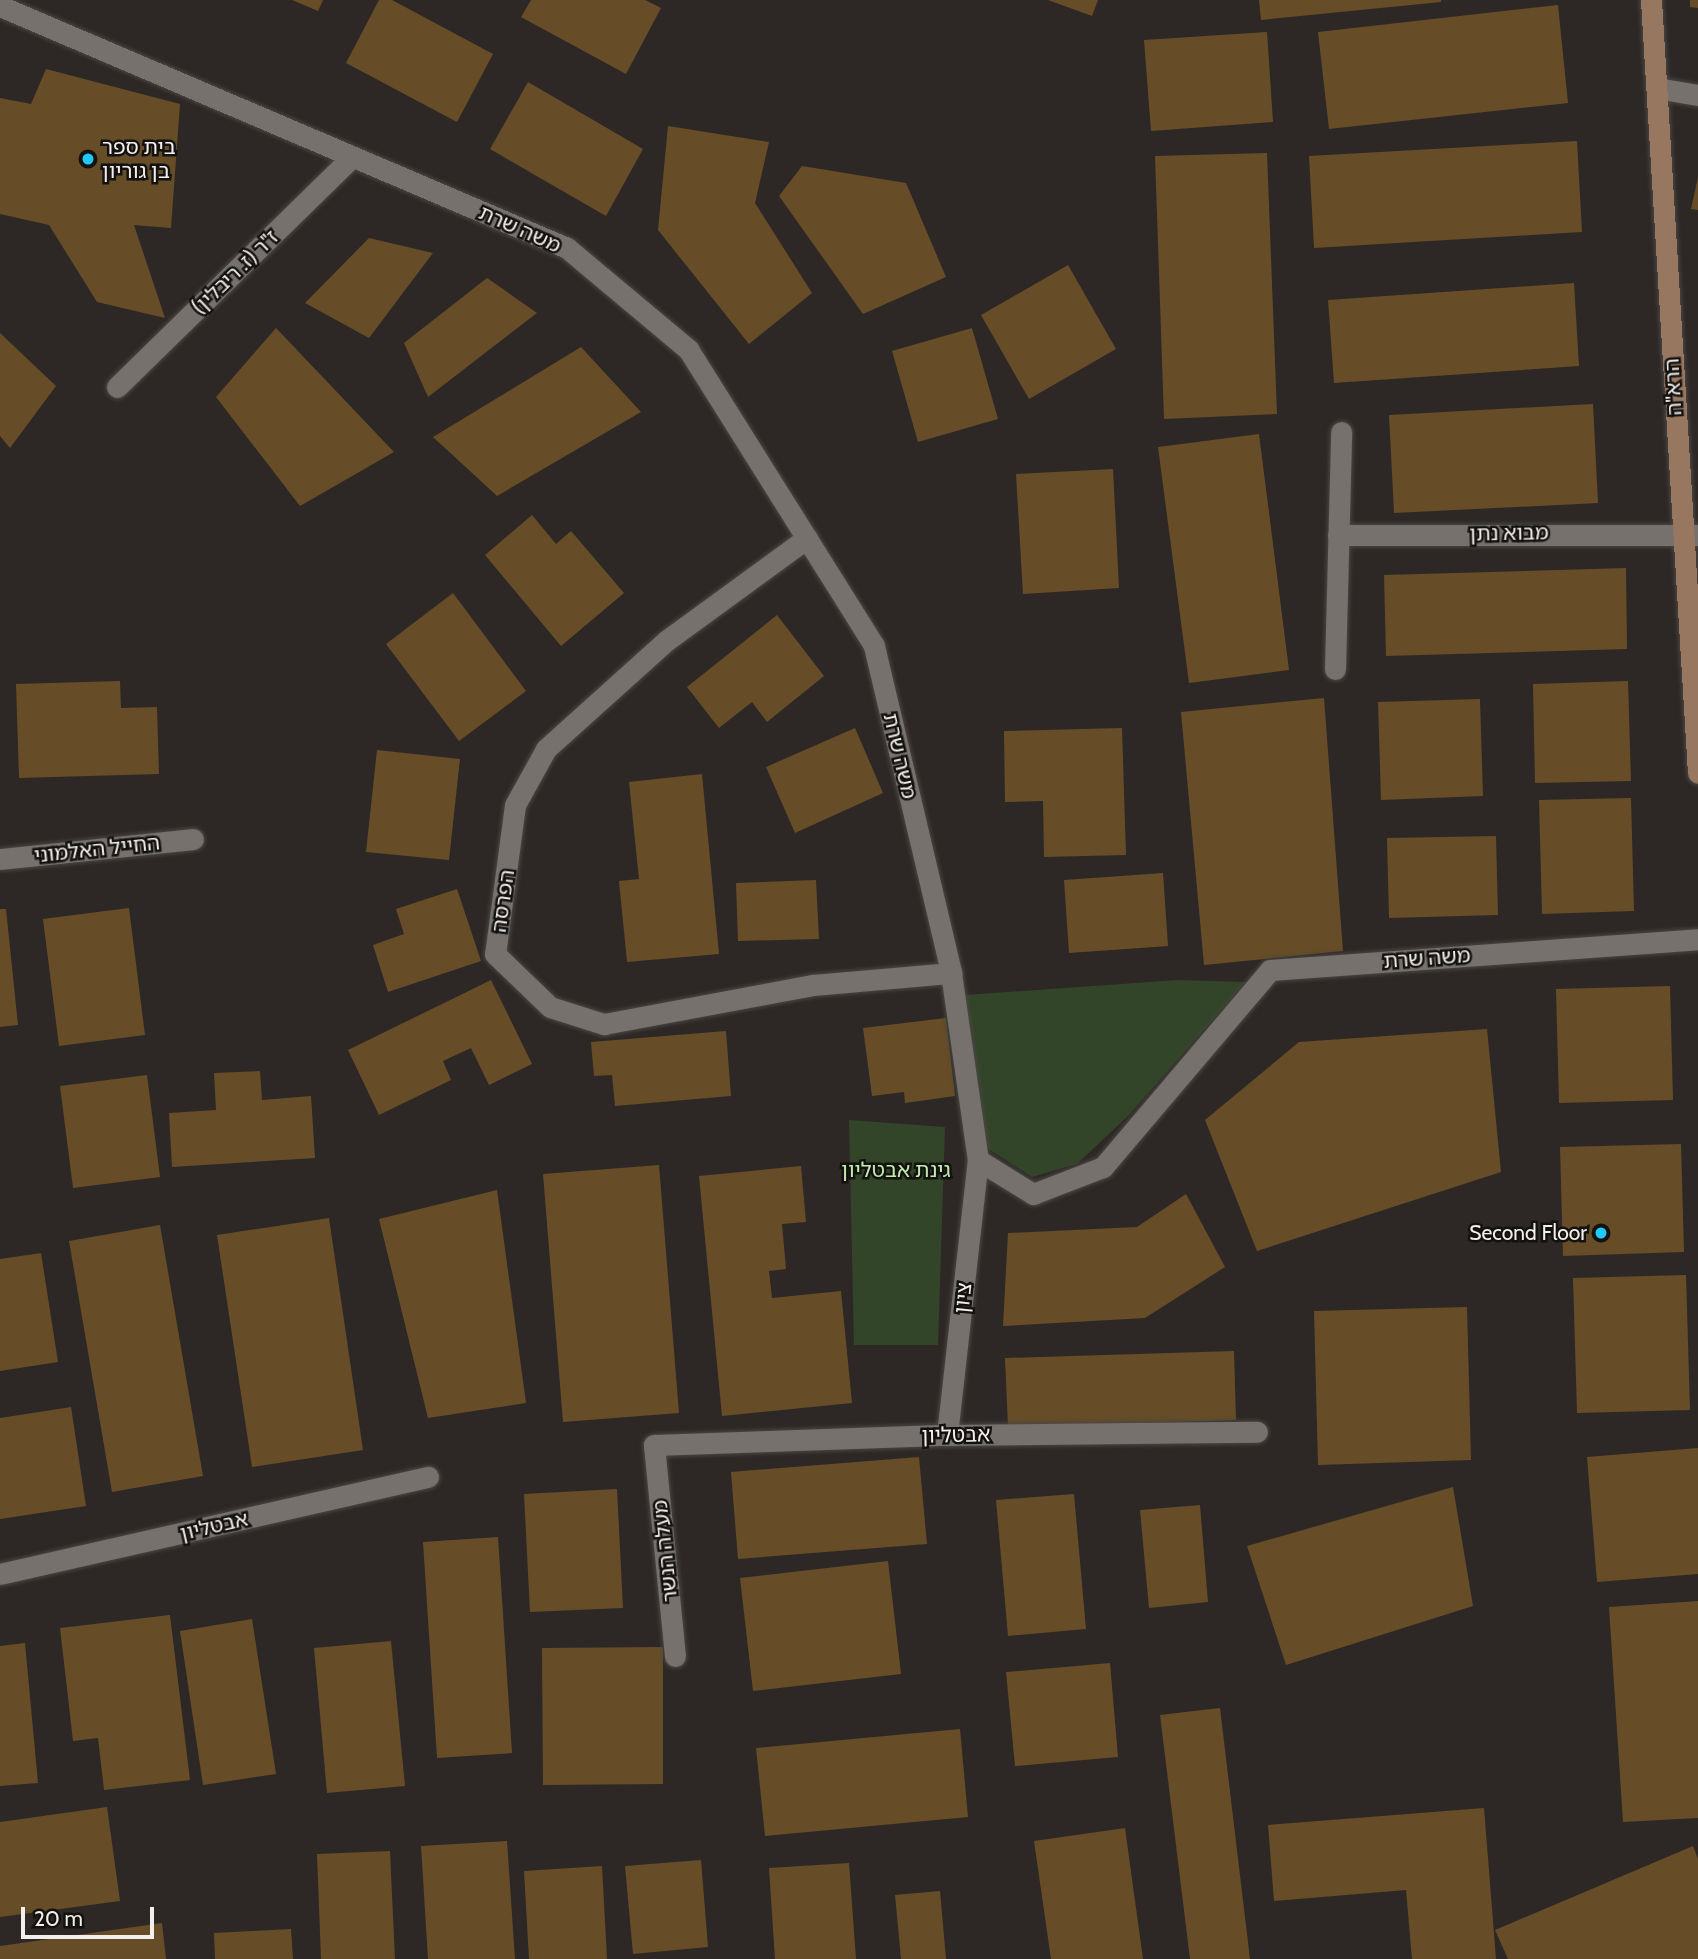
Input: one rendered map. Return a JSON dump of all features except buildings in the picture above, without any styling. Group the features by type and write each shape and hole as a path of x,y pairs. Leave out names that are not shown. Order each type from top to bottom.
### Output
{"street":[{"name":"הרא\"ה","path":"1651,0 1689,533 1698,773"},
{"name":"משה שרת","path":"0,6 567,248 688,349 874,646 951,973 978,1160 1033,1194 1102,1167 1270,970 1698,939"},
{"path":"1657,88 1698,95"},
{"name":"ז\"ר (ז. ריבלין)","path":"117,387 352,157"},
{"path":"1335,669 1341,432"},
{"name":"מבוא נתן","path":"1338,535 1689,533"},
{"name":"הפרסה","path":"807,538 667,640 546,750 515,804 495,954 550,1007 604,1024 813,985 951,973"},
{"name":"החייל האלמוני","path":"0,859 193,839"},
{"name":"ציון","path":"947,1435 978,1160"},
{"name":"אבטליון","path":"654,1445 947,1435 1257,1432"},
{"name":"מעלה הנשר","path":"654,1445 675,1656"},
{"name":"אבטליון","path":"0,1574 428,1477"}],"green space":[{"path":"1178,980 1246,982 1128,1116 1077,1164 1032,1177 987,1148 965,995"},
{"name":"גינת אבטליון","path":"849,1120 945,1127 938,1345 854,1345"}],"place":[{"name":"בית ספר בן גוריון","path":"88,159"},
{"name":"Second Floor","path":"1601,1233"}]}
